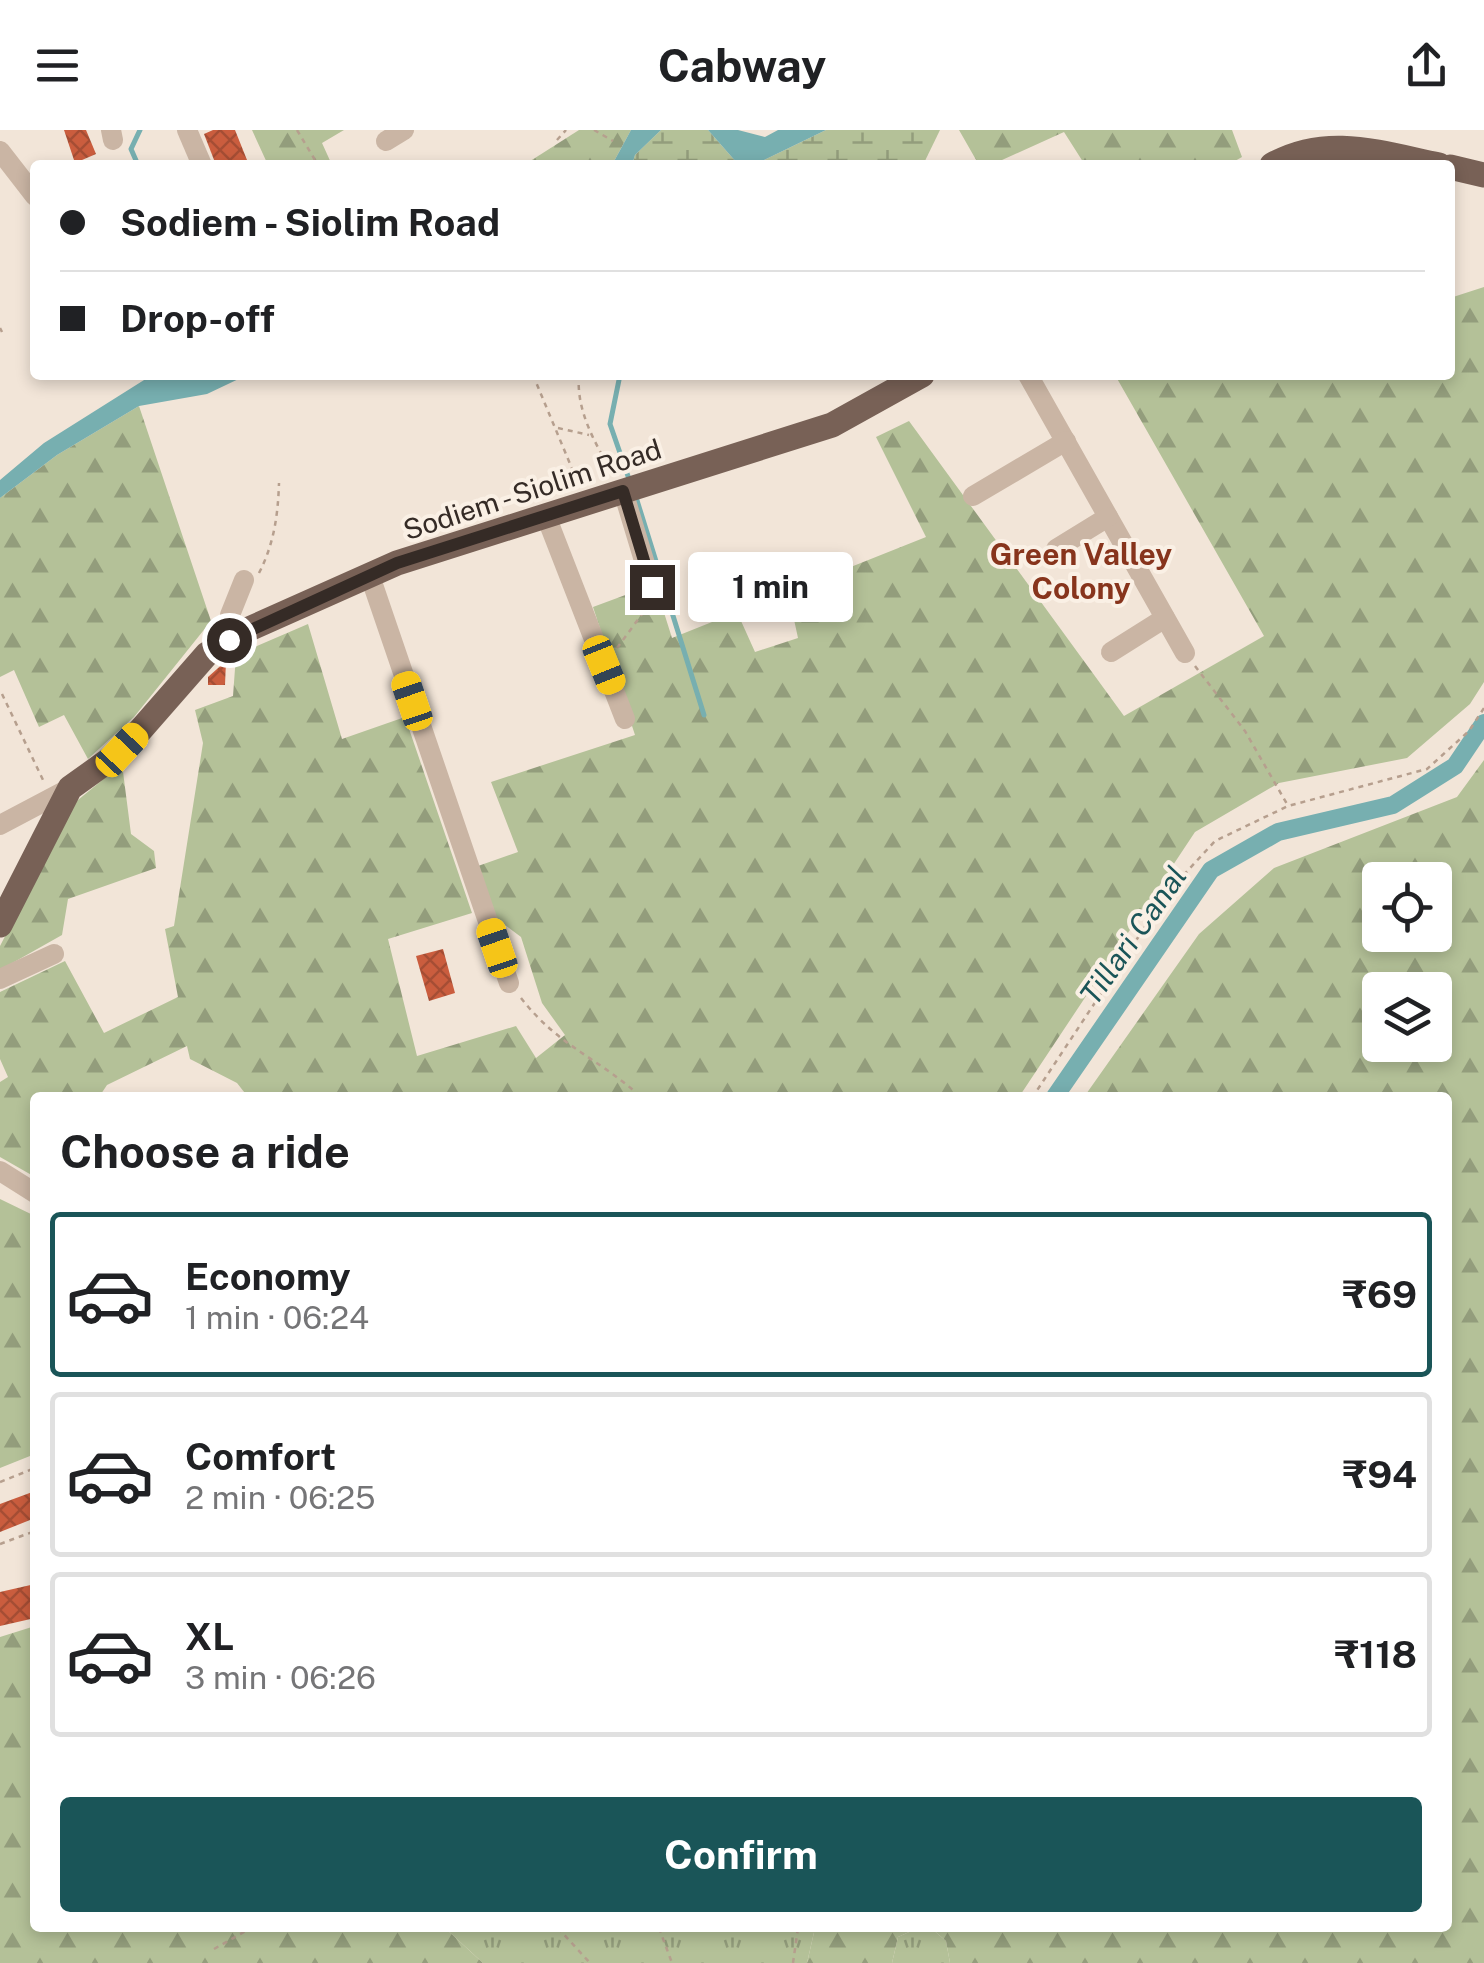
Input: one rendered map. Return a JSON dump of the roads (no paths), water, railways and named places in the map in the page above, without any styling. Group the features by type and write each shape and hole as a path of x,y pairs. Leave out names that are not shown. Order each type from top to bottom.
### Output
{"main road":[{"path":"1280,160 1294,152 1337,145 1413,160"},
{"path":"1455,169 1484,175"},
{"name":"Sodiem - Siolim Road","path":"0,925 60,793 122,750 208,654 229,640 374,574 832,425 913,380"}],"street":[{"path":"186,130 200,160"},
{"path":"386,142 404,130"},
{"path":"0,150 30,189"},
{"path":"1031,380 1185,653"},
{"path":"973,496 1066,441"},
{"path":"623,491 652,587"},
{"path":"546,516 626,719"},
{"path":"1056,549 1108,517"},
{"path":"374,574 428,722"},
{"path":"374,574 509,983"},
{"path":"229,640 230,616 249,580"},
{"path":"1111,652 1165,618"},
{"path":"0,825 60,793"},
{"path":"0,979 54,954"},
{"path":"0,1171 30,1190"}],"water":[{"path":"631,130 661,130 634,160 615,160"},
{"path":"708,130 738,130 765,137 778,130 826,130 764,160 734,160"},
{"path":"144,380 236,380 207,394 139,406 57,455 0,498 0,480 44,443"}],"waterway":[{"path":"136,160 131,149 140,130"},
{"path":"619,380 610,424 629,479"},
{"path":"635,494 704,715"},
{"name":"Tillari Canal","path":"1058,1092 1211,870 1278,832 1393,805 1455,766 1484,723"}],"district":[{"name":"Green Valley Colony","path":"1081,571"}]}
